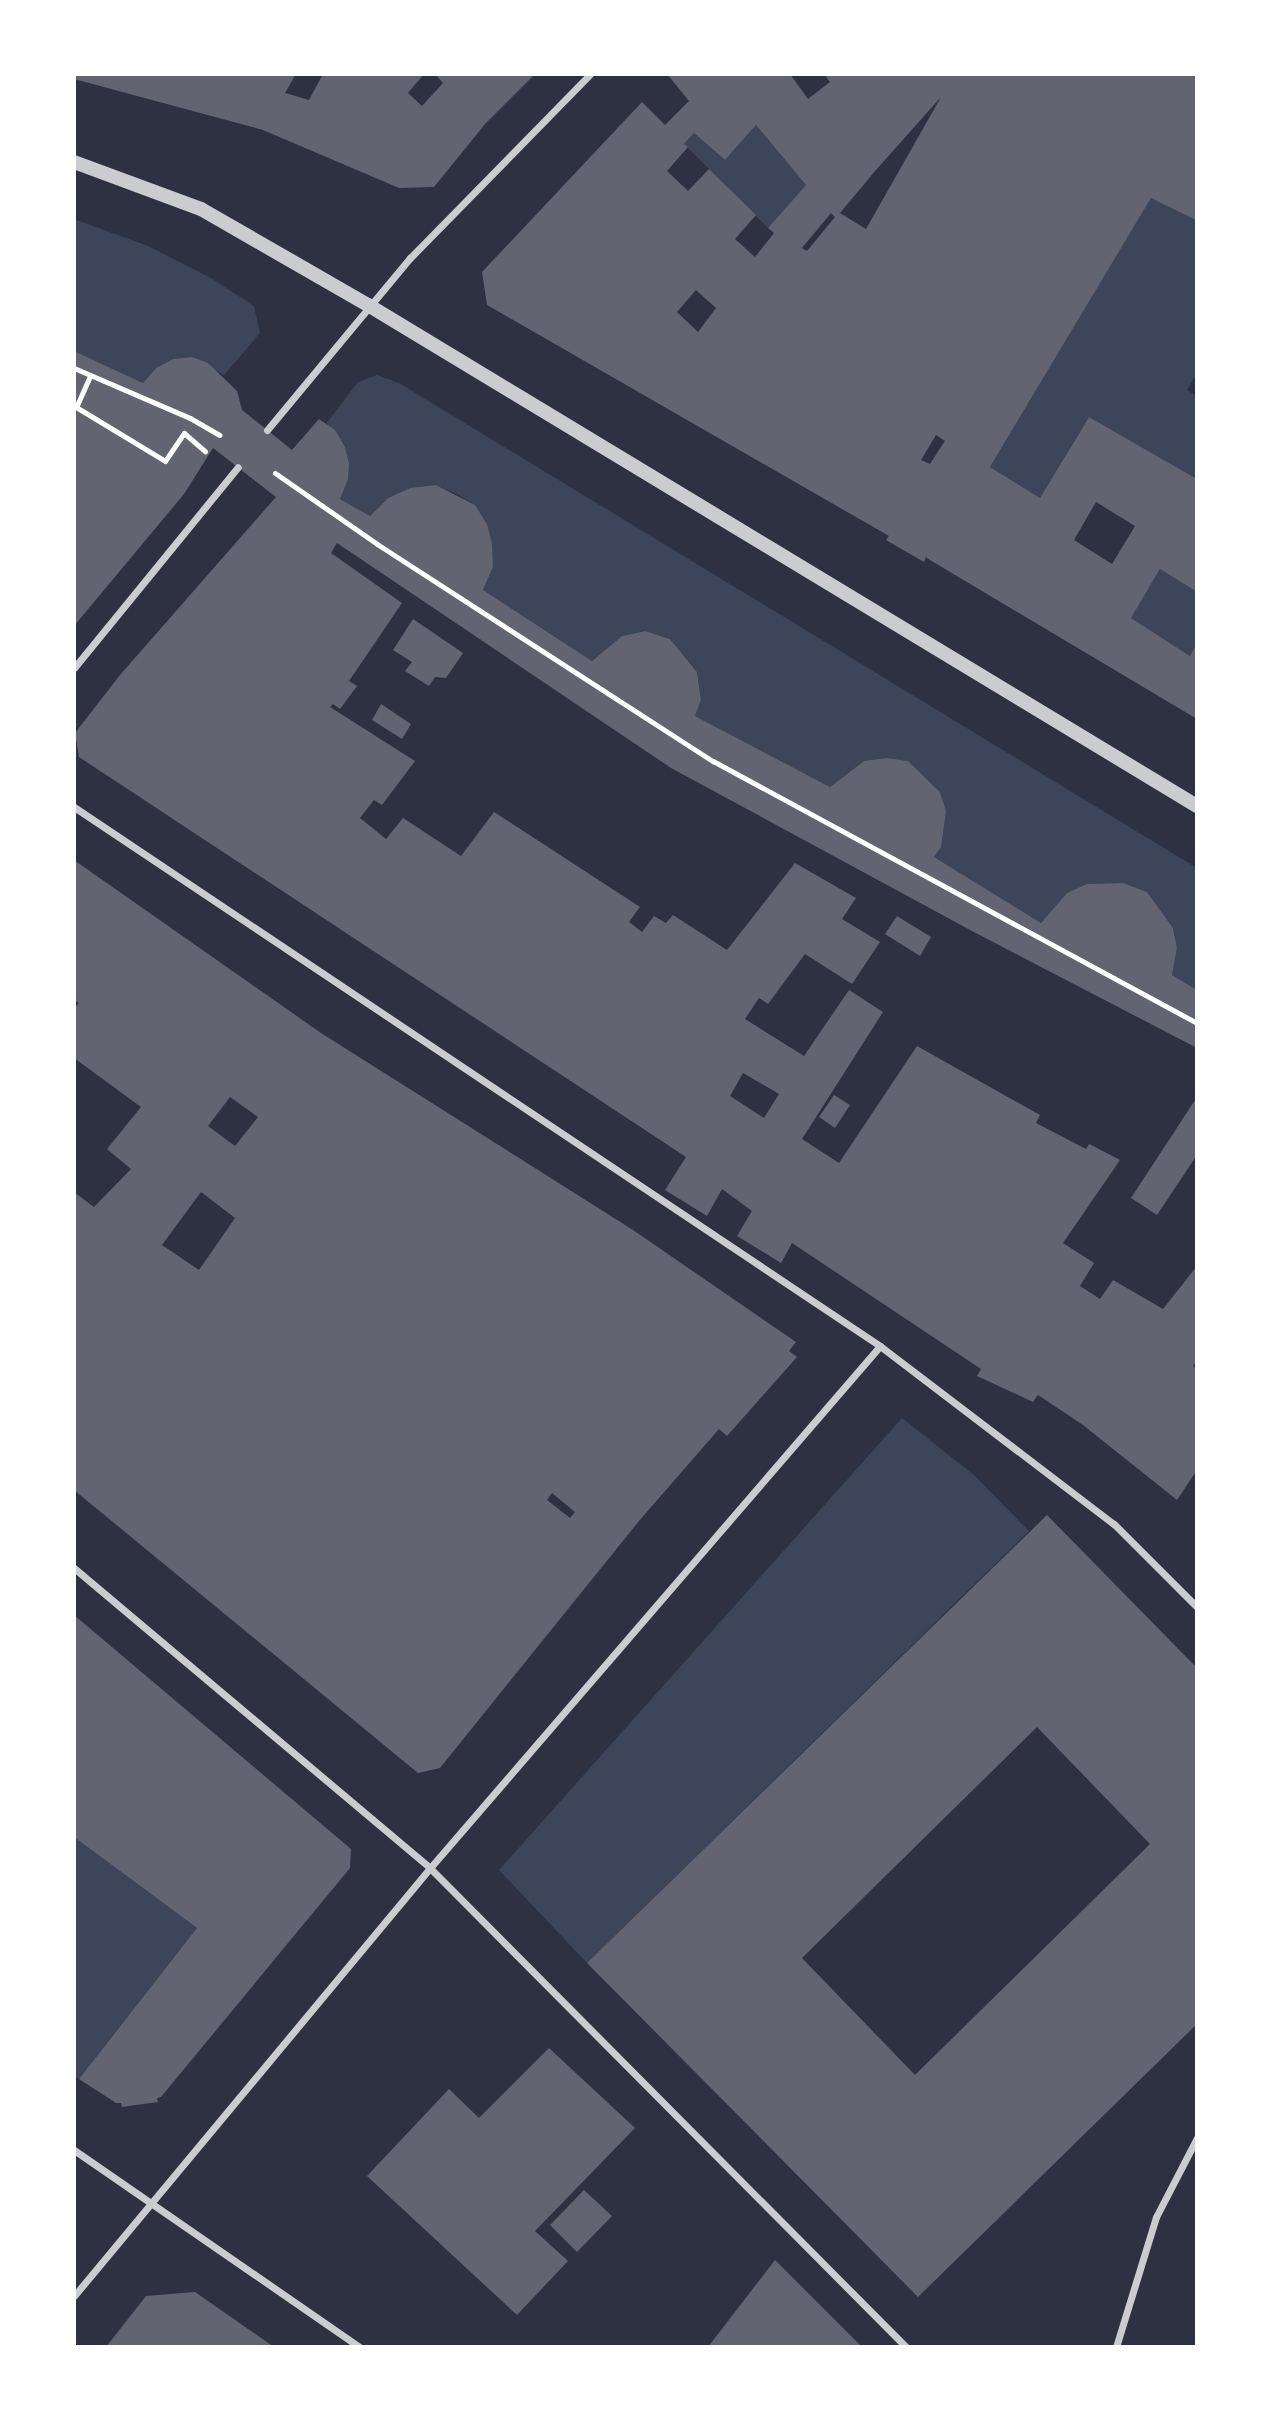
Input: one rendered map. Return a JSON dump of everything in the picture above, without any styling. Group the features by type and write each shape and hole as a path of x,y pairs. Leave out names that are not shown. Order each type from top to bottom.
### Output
{"street":[{"path":"267,430 368,305 590,74"},
{"path":"74,162 201,209 368,305 1197,806"},
{"path":"74,668 236,470"},
{"path":"74,807 880,1346 1114,1524 1197,1607"},
{"path":"74,2296 430,1868 880,1346"},
{"path":"74,1568 430,1868 906,2347"},
{"path":"1116,2347 1156,2217 1197,2138"},
{"path":"74,2150 360,2347"}],"path":[{"path":"74,368 190,418 223,437"},
{"path":"90,376 76,407 165,461 184,433 236,470"},
{"path":"269,469 377,544 713,761 1197,1023"}],"shaded area":[{"path":"756,125 806,185 768,228 684,144 694,133 725,160"},
{"path":"1151,198 1197,218 1197,373 1187,390 1197,396 1197,479 1089,417 1040,498 990,467"},
{"path":"74,219 148,246 209,277 254,306 260,333 224,375 192,357 173,359 156,368 143,383 74,351"},
{"path":"377,375 399,383 1197,868 1197,990 1172,975 1177,948 1173,928 1147,892 1123,883 1088,884 1067,893 1041,923 934,857 941,846 945,810 940,792 908,761 887,758 864,761 830,787 695,716 701,700 697,672 670,639 645,631 622,636 592,661 483,590 493,567 487,524 475,505 457,494 436,485 410,488 388,498 370,516 340,499 349,463 345,447 326,424 358,382"},
{"path":"1160,569 1197,592 1197,643 1190,656 1131,618"},
{"path":"902,1418 974,1475 1029,1531 587,1963 499,1870"},
{"path":"74,1837 197,1928 79,2079 74,2076"}],"building":[{"path":"74,74 296,74 285,93 309,100 323,74 424,74 408,93 422,106 443,83 435,74 535,74 486,123 434,187 399,188 263,130 74,79"},
{"path":"667,74 790,74 808,99 830,82 824,74 1197,74 1196,220 1151,198 990,467 1040,498 1089,417 1197,479 1197,592 1160,569 1131,618 1190,656 1197,643 1197,719 926,557 924,562 886,540 889,536 487,305 482,272 642,102 665,125 689,101","holes":["941,97 866,229 840,213","756,125 806,185 768,228 774,233 755,257 735,239 756,215 709,169 688,191 667,171 688,147 684,144 694,133 725,160","831,213 835,217 807,251 802,248","696,290 716,308 698,332 677,312","936,435 945,441 930,464 921,460","1096,502 1135,526 1112,564 1074,540"]},
{"path":"74,351 143,383 156,368 173,359 192,357 208,363 237,391 242,410 292,450 319,419 335,430 345,447 349,463 348,479 340,499 370,516 388,498 410,488 436,485 475,505 487,524 492,544 493,567 483,590 592,661 622,636 645,631 670,639 697,672 701,700 695,716 830,787 864,761 887,758 908,761 940,792 946,811 941,847 934,857 1041,923 1067,893 1087,884 1123,883 1147,892 1173,928 1177,948 1172,975 1197,990 1197,1048 972,931 671,768 337,543 331,553 402,603 349,681 357,686 340,709 333,704 330,707 415,761 382,805 374,800 360,818 386,839 403,818 461,856 494,812 640,907 629,922 642,932 654,916 666,923 673,915 727,950 795,863 856,898 842,919 880,942 852,984 805,954 768,1004 759,998 745,1019 804,1056 849,990 883,1012 802,1139 839,1163 917,1046 1040,1115 1036,1123 1086,1149 1089,1144 1120,1160 1063,1243 1094,1263 1080,1286 1100,1299 1113,1280 1163,1309 1197,1266 1197,1361 1193,1366 1197,1369 1197,1470 1177,1500 1083,1425 1038,1395 1033,1402 977,1376 981,1369 792,1243 781,1263 737,1236 752,1211 722,1189 707,1216 665,1190 686,1157 79,757 75,733 120,675 276,497 213,448 184,494 74,626","holes":["743,1073 779,1094 764,1118 730,1096"]},
{"path":"413,619 463,653 446,678 435,677 429,686 405,671 412,662 393,650"},
{"path":"381,704 411,724 402,739 372,720"},
{"path":"74,860 321,1033 633,1230 796,1342 789,1351 797,1357 727,1436 719,1429 639,1521 440,1768 418,1773 74,1490 74,1192 94,1207 131,1169 107,1149 141,1107 74,1058 74,1008 79,1003 74,1000","holes":["230,1097 258,1117 235,1146 208,1126","201,1192 235,1218 199,1270 162,1245","552,1493 575,1512 570,1518 547,1500"]},
{"path":"897,916 931,937 920,956 885,934"},
{"path":"834,1095 850,1105 835,1128 819,1117"},
{"path":"1197,1097 1197,1155 1157,1215 1131,1198"},
{"path":"1047,1515 1197,1668 1197,2024 918,2297 587,1963","holes":["1037,1727 1150,1844 915,2075 802,1958"]},
{"path":"74,1615 351,1849 350,1868 161,2097 157,2098 158,2102 122,2107 121,2103 116,2103 79,2079 197,1928 74,1837"},
{"path":"549,2048 635,2128 535,2231 568,2261 517,2315 367,2176 449,2089 479,2118"},
{"path":"584,2190 612,2216 577,2252 550,2225"},
{"path":"775,2260 862,2347 708,2347"},
{"path":"195,2292 274,2347 106,2347 146,2296"}]}
